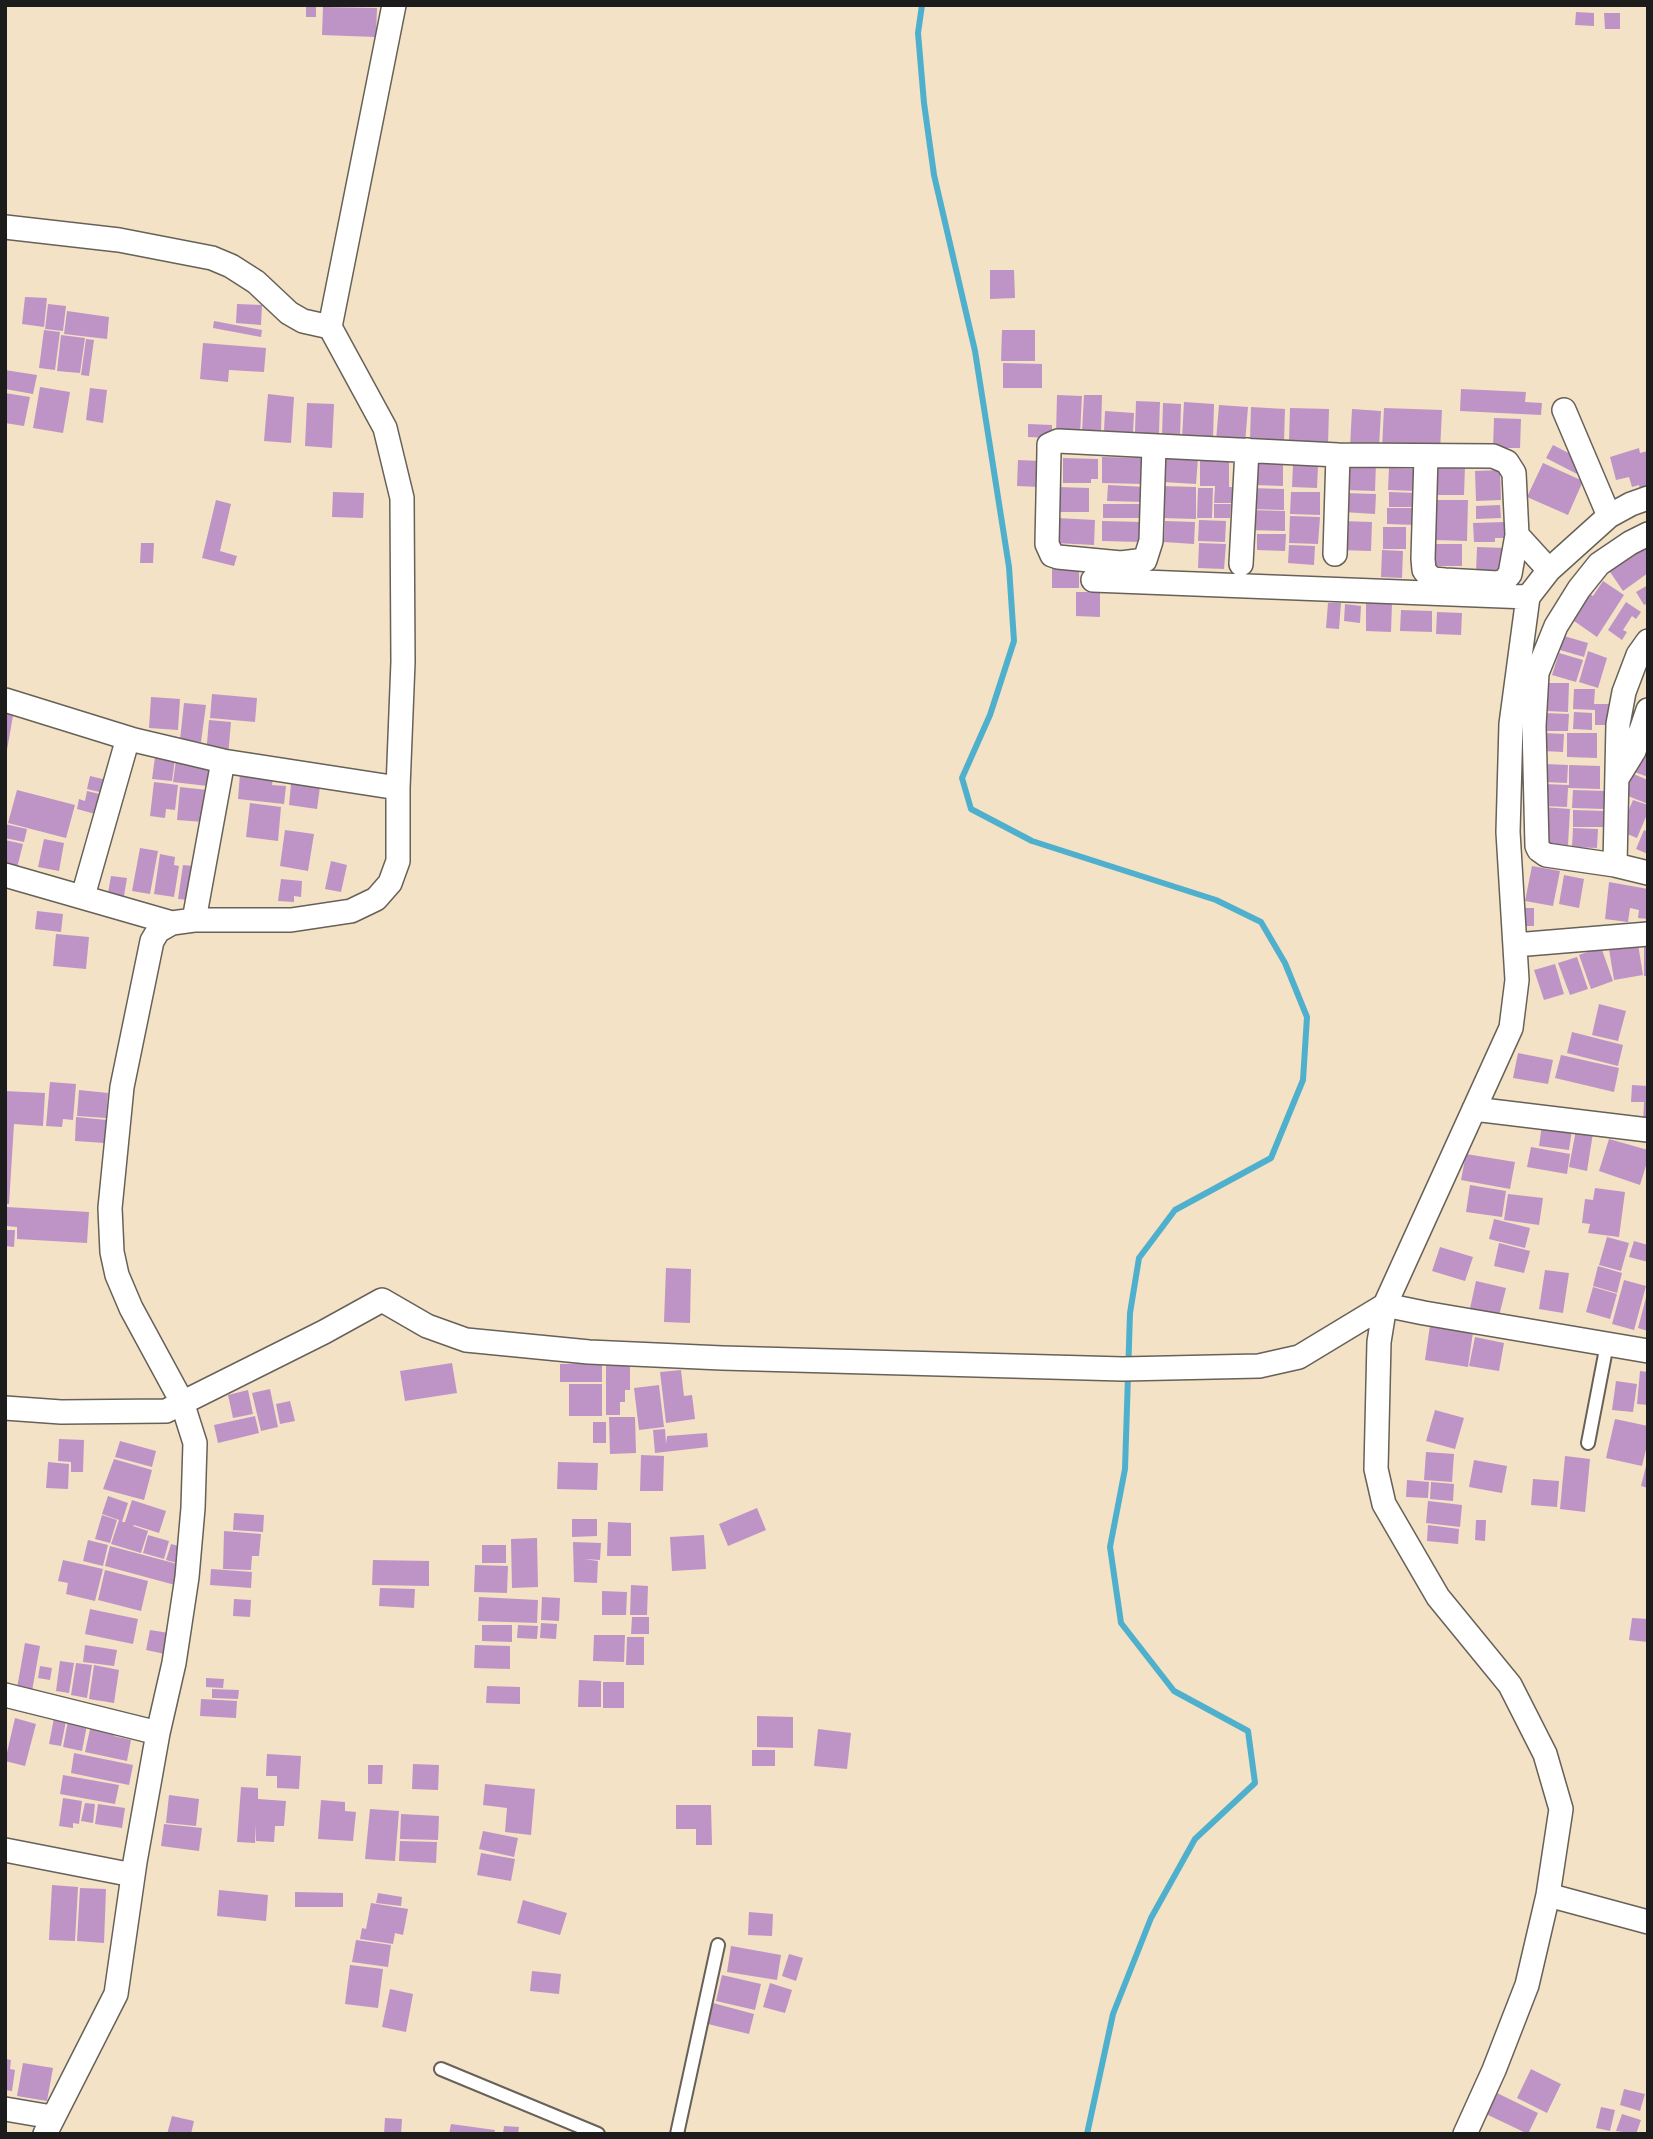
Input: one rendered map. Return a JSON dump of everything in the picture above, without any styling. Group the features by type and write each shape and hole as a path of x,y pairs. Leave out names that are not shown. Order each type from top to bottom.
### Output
{"street":[{"path":"5,875 183,921 291,920 351,911 376,899 390,883 398,861 403,662 402,498 385,428 330,327 394,5"},
{"path":"5,227 119,240 212,258 256,282 289,313 303,321 330,327"},
{"path":"1564,410 1609,516"},
{"path":"1154,446 1152,541 1144,560 1121,563 1052,555 1047,544 1049,445 1058,441 1338,455 1493,456 1507,462 1514,474 1517,535 1510,574 1504,581 1498,583 1433,579 1424,570 1426,456"},
{"path":"1241,564 1247,450"},
{"path":"1335,554 1338,455"},
{"path":"1465,2134 1494,2070 1527,1985 1548,1895 1561,1809 1545,1754 1510,1685 1437,1597 1384,1504 1376,1469 1377,1378 1385,1304 1511,1028 1517,980 1508,832 1511,724 1528,597 1549,570 1609,516 1648,498"},
{"path":"1648,534 1630,542 1599,564 1579,589 1556,626 1537,673 1534,726 1537,846 1546,855 1615,864 1648,873"},
{"path":"1517,535 1549,570"},
{"path":"1093,580 1528,597"},
{"path":"1615,864 1618,724 1625,692 1638,655 1648,641"},
{"path":"5,700 128,738 223,761 398,788"},
{"path":"1617,779 1634,751 1647,713"},
{"path":"83,896 128,738"},
{"path":"183,921 223,761"},
{"path":"5,2109 48,2126 116,1994 133,1875 158,1732 174,1663 187,1577 195,1443 182,1402 131,1308 117,1275 112,1252 110,1208 122,1087 152,941 158,931 183,921"},
{"path":"1516,945 1648,934"},
{"path":"1474,1109 1648,1130"},
{"path":"5,1408 61,1412 166,1411 382,1300 427,1326 466,1340 708,1357 1124,1369 1222,1368 1279,1363 1299,1357 1385,1304 1424,1314 1648,1351"},
{"path":"5,1695 158,1732"},
{"path":"5,1850 133,1875"},
{"path":"1548,1895 1648,1922"}],"lane":[{"path":"1588,1443 1607,1344"},
{"path":"677,2134 718,1945"},
{"path":"441,2069 598,2134"}],"building":[{"path":"306,7 316,7 316,17 306,17"},
{"path":"323,7 377,8 376,37 322,35"},
{"path":"1576,12 1594,13 1594,26 1575,25"},
{"path":"1604,13 1620,13 1620,29 1605,29"},
{"path":"990,270 1014,270 1015,298 990,299"},
{"path":"25,297 47,298 44,327 22,324"},
{"path":"48,304 66,306 63,331 45,329"},
{"path":"237,304 262,305 261,325 236,323"},
{"path":"67,311 109,317 107,339 64,334"},
{"path":"214,321 262,330 261,337 213,328"},
{"path":"44,330 60,332 55,370 39,368"},
{"path":"1002,330 1035,330 1035,361 1001,361"},
{"path":"61,335 85,338 80,373 57,371"},
{"path":"86,339 94,340 89,376 81,375"},
{"path":"203,343 266,348 264,372 229,370 228,382 200,379"},
{"path":"1003,363 1042,364 1042,388 1003,388"},
{"path":"5,370 37,375 33,394 5,389"},
{"path":"40,387 70,392 63,433 33,428"},
{"path":"90,388 107,390 103,423 86,420"},
{"path":"1461,389 1526,392 1525,402 1542,403 1541,415 1460,411"},
{"path":"5,393 30,397 24,426 5,423"},
{"path":"268,394 294,397 291,443 264,441"},
{"path":"1057,395 1082,396 1080,434 1056,434"},
{"path":"1084,395 1102,395 1101,432 1082,432"},
{"path":"1136,401 1160,402 1159,433 1135,433"},
{"path":"1184,402 1214,404 1213,439 1182,438"},
{"path":"307,403 334,404 332,448 305,446"},
{"path":"1163,403 1181,404 1180,437 1162,436"},
{"path":"1219,405 1248,407 1245,443 1216,441"},
{"path":"1251,407 1285,409 1284,441 1250,440"},
{"path":"1290,408 1329,409 1328,445 1289,443"},
{"path":"1384,408 1442,410 1440,451 1382,448"},
{"path":"1352,409 1381,411 1379,448 1350,447"},
{"path":"1105,411 1134,413 1133,432 1104,431"},
{"path":"1494,418 1521,419 1520,448 1493,448"},
{"path":"1028,424 1052,425 1052,438 1028,437"},
{"path":"1553,445 1586,462 1579,475 1546,458"},
{"path":"1639,448 1640,453 1648,451 1648,491 1641,493 1639,485 1632,487 1629,477 1616,480 1610,457"},
{"path":"1102,457 1145,458 1144,484 1102,483"},
{"path":"1164,457 1198,458 1196,484 1163,482"},
{"path":"1063,458 1098,459 1098,479 1091,479 1091,483 1063,483"},
{"path":"1200,458 1229,458 1229,487 1234,487 1234,503 1214,503 1215,486 1200,486"},
{"path":"1018,460 1041,461 1040,487 1017,486"},
{"path":"1253,462 1283,463 1283,486 1253,485"},
{"path":"1346,462 1376,463 1375,491 1345,490"},
{"path":"1543,463 1583,481 1568,515 1527,497"},
{"path":"1293,465 1318,466 1317,488 1292,487"},
{"path":"1436,466 1465,466 1464,495 1436,495"},
{"path":"1389,468 1418,469 1417,491 1388,490"},
{"path":"1500,470 1501,500 1476,501 1475,471"},
{"path":"1108,485 1145,487 1145,502 1107,501"},
{"path":"1162,486 1196,487 1196,519 1162,518"},
{"path":"1058,487 1089,488 1089,512 1057,512"},
{"path":"1198,488 1213,488 1212,518 1197,518"},
{"path":"1249,488 1284,489 1284,510 1248,509"},
{"path":"333,492 364,493 363,518 332,517"},
{"path":"1291,492 1320,492 1320,515 1290,514"},
{"path":"1389,492 1417,493 1416,507 1389,507"},
{"path":"1344,493 1376,494 1375,514 1343,512"},
{"path":"216,500 231,504 220,551 237,556 234,566 202,558"},
{"path":"1435,500 1468,500 1467,541 1434,540"},
{"path":"1103,504 1142,504 1142,518 1103,518"},
{"path":"1214,504 1231,504 1230,518 1214,518"},
{"path":"1500,505 1501,518 1476,519 1476,506"},
{"path":"1387,508 1416,508 1416,525 1387,524"},
{"path":"1249,510 1285,511 1285,531 1248,530"},
{"path":"1290,516 1320,517 1318,544 1289,543"},
{"path":"1057,518 1095,520 1094,545 1055,543"},
{"path":"1199,520 1226,521 1225,542 1198,541"},
{"path":"1102,521 1143,522 1142,542 1102,541"},
{"path":"1165,521 1195,522 1194,544 1164,542"},
{"path":"1341,521 1372,522 1371,551 1340,550"},
{"path":"1505,522 1505,538 1495,538 1495,542 1474,542 1473,523"},
{"path":"1383,527 1406,527 1406,549 1383,549"},
{"path":"1257,534 1286,534 1285,551 1257,550"},
{"path":"141,543 154,543 153,563 140,563"},
{"path":"1199,543 1226,544 1224,569 1198,568"},
{"path":"1433,544 1462,544 1462,566 1432,566"},
{"path":"1289,545 1315,546 1314,565 1288,563"},
{"path":"1648,546 1648,573 1623,591 1606,566"},
{"path":"1477,547 1505,548 1504,573 1476,573"},
{"path":"1382,550 1403,551 1402,578 1381,577"},
{"path":"1052,564 1079,564 1079,588 1052,588"},
{"path":"1603,581 1624,595 1597,637 1567,616 1584,590 1593,596"},
{"path":"1648,585 1648,603 1644,605 1636,592"},
{"path":"1076,592 1100,592 1100,617 1076,616"},
{"path":"1626,602 1641,612 1636,619 1632,616 1623,630 1627,632 1622,640 1608,630"},
{"path":"1328,603 1341,603 1339,629 1326,628"},
{"path":"1366,603 1392,603 1391,632 1366,631"},
{"path":"1345,604 1361,606 1360,623 1344,621"},
{"path":"1401,610 1432,611 1432,632 1400,631"},
{"path":"1437,612 1462,613 1461,635 1436,634"},
{"path":"1564,636 1588,643 1584,657 1560,650"},
{"path":"1588,651 1607,658 1598,688 1579,682"},
{"path":"1559,653 1583,660 1576,682 1552,675"},
{"path":"1547,683 1569,683 1568,712 1546,711"},
{"path":"1574,689 1595,689 1594,704 1610,704 1609,725 1595,725 1595,710 1573,709"},
{"path":"212,694 257,698 255,722 210,718"},
{"path":"151,697 180,699 178,730 149,728"},
{"path":"184,703 206,705 201,742 180,740"},
{"path":"5,708 14,710 7,750 5,750"},
{"path":"1574,712 1592,713 1592,730 1573,729"},
{"path":"1544,713 1569,714 1568,731 1543,731"},
{"path":"209,720 231,722 228,756 206,755"},
{"path":"1544,733 1564,734 1563,752 1543,751"},
{"path":"1567,733 1597,733 1597,758 1567,757"},
{"path":"1641,748 1648,751 1648,777 1632,771"},
{"path":"155,757 175,759 172,781 152,779"},
{"path":"176,760 218,765 216,787 173,782"},
{"path":"1545,764 1568,765 1567,783 1544,782"},
{"path":"1569,765 1600,766 1600,789 1568,788 1567,807 1543,806 1544,784 1569,785"},
{"path":"1631,773 1648,780 1648,804 1623,794"},
{"path":"240,774 273,778 272,785 286,786 284,804 238,799"},
{"path":"90,776 111,781 108,794 87,789"},
{"path":"154,782 178,785 175,810 166,809 165,818 150,816"},
{"path":"291,784 320,787 317,809 289,805"},
{"path":"180,787 207,790 204,822 177,820"},
{"path":"17,790 75,805 66,838 8,823"},
{"path":"1573,790 1606,791 1605,809 1572,808"},
{"path":"87,791 104,795 99,815 77,809 79,799 85,801"},
{"path":"1633,800 1648,805 1648,812 1637,838 1620,831"},
{"path":"250,803 281,807 278,841 246,837"},
{"path":"1543,807 1570,809 1568,845 1541,844"},
{"path":"1573,810 1605,811 1605,827 1573,827"},
{"path":"5,824 27,829 24,842 5,838"},
{"path":"1573,828 1598,829 1597,848 1572,847"},
{"path":"285,830 314,834 308,871 280,866"},
{"path":"1644,830 1648,832 1648,854 1636,849"},
{"path":"44,839 64,843 59,871 38,867"},
{"path":"5,840 23,844 17,868 5,865"},
{"path":"140,848 158,851 150,894 132,891"},
{"path":"160,854 175,857 174,865 179,866 174,897 154,894"},
{"path":"331,861 347,865 341,892 325,889"},
{"path":"183,865 193,866 189,900 178,899"},
{"path":"1532,866 1560,871 1553,906 1525,901"},
{"path":"1564,875 1584,879 1579,908 1559,904"},
{"path":"111,876 127,878 124,896 108,893"},
{"path":"281,879 302,881 301,897 294,896 294,902 278,901"},
{"path":"1609,882 1648,889 1648,919 1638,918 1639,910 1630,908 1628,922 1605,919"},
{"path":"1523,908 1534,908 1534,926 1523,926"},
{"path":"37,911 63,914 61,932 35,929"},
{"path":"56,934 89,937 86,969 53,966"},
{"path":"1638,944 1643,975 1614,980 1609,949"},
{"path":"1644,944 1648,944 1648,976 1644,976"},
{"path":"1601,947 1613,981 1591,989 1579,955"},
{"path":"1577,957 1588,989 1570,995 1558,963"},
{"path":"1555,964 1564,994 1544,1000 1534,970"},
{"path":"1599,1004 1626,1011 1618,1041 1592,1035"},
{"path":"1572,1032 1623,1045 1618,1066 1567,1053"},
{"path":"1518,1053 1553,1060 1548,1084 1513,1078"},
{"path":"1561,1055 1619,1068 1614,1092 1555,1078"},
{"path":"50,1082 76,1084 73,1120 63,1119 62,1127 46,1126"},
{"path":"1632,1085 1648,1086 1648,1125 1643,1125 1644,1102 1631,1102"},
{"path":"79,1090 108,1093 106,1118 77,1116"},
{"path":"5,1091 45,1093 43,1126 14,1124 9,1204 5,1204"},
{"path":"76,1117 107,1120 105,1143 75,1141"},
{"path":"1542,1125 1572,1130 1569,1150 1539,1146"},
{"path":"1576,1130 1593,1133 1587,1171 1569,1167"},
{"path":"1609,1139 1648,1150 1640,1185 1599,1171"},
{"path":"1531,1147 1570,1154 1567,1174 1527,1167"},
{"path":"1466,1154 1515,1162 1510,1189 1461,1180"},
{"path":"1470,1185 1506,1191 1502,1217 1466,1212"},
{"path":"1595,1188 1625,1192 1619,1237 1588,1233 1590,1224 1582,1223 1585,1199 1593,1200"},
{"path":"1508,1194 1543,1198 1539,1225 1504,1220"},
{"path":"7,1207 89,1212 87,1243 17,1239 17,1227 6,1226"},
{"path":"1494,1219 1530,1228 1525,1248 1489,1239"},
{"path":"5,1230 15,1230 14,1247 5,1246"},
{"path":"1607,1237 1629,1243 1621,1271 1599,1265"},
{"path":"1634,1241 1648,1245 1648,1262 1629,1257"},
{"path":"1499,1243 1530,1251 1524,1273 1494,1266"},
{"path":"1440,1247 1473,1257 1465,1281 1432,1271"},
{"path":"1598,1266 1622,1273 1617,1293 1593,1286"},
{"path":"666,1268 691,1269 690,1323 664,1322"},
{"path":"1545,1270 1569,1273 1563,1313 1539,1309"},
{"path":"1624,1280 1646,1286 1634,1330 1612,1324"},
{"path":"1476,1281 1506,1288 1498,1320 1469,1313"},
{"path":"1593,1287 1617,1294 1610,1319 1586,1312"},
{"path":"1648,1294 1648,1331 1638,1328"},
{"path":"1430,1325 1473,1332 1468,1367 1425,1360"},
{"path":"1475,1337 1504,1343 1499,1371 1469,1366"},
{"path":"452,1363 457,1393 405,1401 400,1371"},
{"path":"602,1363 602,1382 560,1382 560,1364"},
{"path":"606,1363 630,1363 630,1390 625,1390 625,1402 620,1402 620,1415 606,1415"},
{"path":"681,1370 684,1396 692,1395 695,1419 666,1423 660,1372"},
{"path":"1640,1371 1648,1372 1648,1405 1637,1404"},
{"path":"1616,1381 1637,1384 1633,1412 1612,1410"},
{"path":"569,1384 602,1384 602,1416 569,1416"},
{"path":"659,1385 664,1427 639,1430 634,1388"},
{"path":"270,1389 278,1427 261,1431 252,1393"},
{"path":"248,1390 253,1414 233,1418 228,1395"},
{"path":"290,1401 295,1421 280,1424 276,1404"},
{"path":"1435,1410 1464,1418 1455,1449 1426,1441"},
{"path":"255,1416 259,1433 218,1443 214,1425"},
{"path":"609,1417 635,1417 636,1453 610,1454"},
{"path":"1615,1419 1648,1426 1648,1441 1642,1466 1606,1458"},
{"path":"593,1422 606,1422 606,1443 593,1443"},
{"path":"665,1429 666,1444 667,1436 707,1433 708,1447 655,1453 653,1430"},
{"path":"59,1439 84,1440 83,1472 71,1472 71,1462 58,1461"},
{"path":"120,1441 156,1451 152,1467 115,1457"},
{"path":"1426,1452 1454,1454 1452,1482 1424,1480"},
{"path":"641,1455 664,1456 663,1491 640,1491"},
{"path":"1565,1456 1590,1459 1585,1512 1560,1509"},
{"path":"114,1459 152,1470 144,1500 103,1489"},
{"path":"1474,1460 1507,1466 1502,1493 1469,1487"},
{"path":"48,1462 69,1464 68,1489 46,1488"},
{"path":"558,1462 598,1463 597,1490 557,1489"},
{"path":"1648,1462 1648,1488 1641,1486"},
{"path":"1533,1479 1559,1481 1557,1507 1531,1505"},
{"path":"1407,1480 1429,1482 1428,1498 1406,1497"},
{"path":"1431,1482 1454,1484 1453,1501 1430,1499"},
{"path":"108,1496 128,1503 122,1522 125,1522 132,1500 166,1511 159,1533 133,1526 148,1531 141,1553 111,1544 119,1520 102,1514"},
{"path":"1428,1501 1462,1505 1460,1527 1426,1523"},
{"path":"757,1508 766,1530 728,1546 719,1524"},
{"path":"234,1513 264,1515 263,1532 233,1530"},
{"path":"102,1515 117,1520 110,1543 95,1539"},
{"path":"572,1519 597,1519 597,1536 572,1537"},
{"path":"1476,1520 1486,1520 1485,1541 1475,1540"},
{"path":"608,1522 631,1523 631,1556 607,1556"},
{"path":"1428,1525 1459,1529 1458,1544 1427,1541"},
{"path":"224,1531 261,1534 259,1556 252,1556 251,1570 223,1569"},
{"path":"148,1535 169,1541 164,1559 143,1553"},
{"path":"704,1535 706,1569 672,1571 670,1537"},
{"path":"537,1538 538,1587 512,1588 511,1539"},
{"path":"88,1540 108,1545 103,1566 83,1561"},
{"path":"573,1542 601,1543 600,1560 584,1559 598,1561 597,1583 574,1582"},
{"path":"171,1544 182,1547 177,1563 166,1560"},
{"path":"482,1545 506,1545 506,1563 482,1563"},
{"path":"110,1546 181,1565 175,1585 105,1566"},
{"path":"63,1560 103,1569 95,1601 66,1594 68,1583 58,1581"},
{"path":"373,1560 429,1561 429,1586 372,1585"},
{"path":"475,1565 508,1566 507,1593 474,1592"},
{"path":"211,1569 252,1572 251,1588 210,1585"},
{"path":"105,1570 148,1581 141,1611 98,1600"},
{"path":"631,1585 648,1586 647,1615 630,1615"},
{"path":"380,1588 415,1589 414,1608 379,1606"},
{"path":"602,1591 627,1592 626,1615 602,1615"},
{"path":"479,1597 538,1600 537,1623 478,1621"},
{"path":"542,1597 560,1598 559,1621 541,1620"},
{"path":"234,1599 251,1600 250,1617 233,1616"},
{"path":"90,1609 138,1619 133,1644 85,1634"},
{"path":"632,1617 649,1617 649,1634 631,1634"},
{"path":"1632,1618 1648,1619 1648,1642 1629,1640"},
{"path":"541,1623 557,1624 556,1639 540,1638"},
{"path":"482,1625 512,1625 512,1642 482,1641"},
{"path":"518,1625 538,1626 537,1639 517,1638"},
{"path":"150,1630 169,1633 165,1654 146,1650"},
{"path":"594,1635 625,1635 624,1662 593,1661"},
{"path":"627,1637 644,1637 644,1665 626,1665"},
{"path":"25,1643 40,1646 32,1691 17,1688"},
{"path":"85,1645 117,1650 114,1666 83,1662"},
{"path":"475,1645 510,1646 510,1669 474,1668"},
{"path":"60,1661 74,1663 69,1693 56,1691"},
{"path":"76,1663 92,1665 87,1698 71,1695"},
{"path":"94,1665 119,1670 114,1703 89,1699"},
{"path":"40,1666 52,1668 50,1680 38,1678"},
{"path":"206,1678 224,1679 223,1688 206,1687"},
{"path":"579,1680 601,1681 601,1707 578,1707"},
{"path":"603,1682 624,1682 624,1708 603,1708"},
{"path":"487,1686 520,1687 520,1704 486,1703"},
{"path":"212,1689 239,1690 238,1699 212,1698"},
{"path":"201,1699 237,1701 236,1718 200,1716"},
{"path":"757,1716 793,1717 793,1748 757,1747"},
{"path":"15,1718 36,1724 25,1766 5,1761"},
{"path":"54,1718 66,1721 61,1746 49,1744"},
{"path":"92,1720 116,1726 114,1736 131,1740 127,1761 85,1752"},
{"path":"68,1721 87,1725 82,1751 63,1747"},
{"path":"818,1729 851,1733 847,1769 814,1766"},
{"path":"752,1750 775,1750 775,1766 752,1766"},
{"path":"74,1753 133,1765 129,1785 71,1773"},
{"path":"267,1754 301,1756 299,1789 277,1788 277,1776 266,1776"},
{"path":"413,1764 439,1765 438,1790 412,1789"},
{"path":"368,1765 383,1765 382,1784 368,1784"},
{"path":"63,1775 119,1785 115,1804 60,1794"},
{"path":"485,1784 535,1789 531,1835 505,1832 507,1808 483,1805"},
{"path":"241,1787 258,1788 258,1799 286,1801 284,1826 275,1826 274,1842 256,1841 256,1824 255,1843 237,1842"},
{"path":"169,1795 199,1799 196,1826 166,1823"},
{"path":"63,1798 82,1801 79,1824 73,1823 73,1828 59,1826"},
{"path":"321,1800 345,1802 345,1811 356,1812 353,1841 318,1839"},
{"path":"85,1803 95,1804 93,1823 81,1821"},
{"path":"98,1804 125,1808 122,1828 95,1824"},
{"path":"676,1805 711,1805 712,1845 696,1845 696,1829 676,1829"},
{"path":"370,1809 399,1811 395,1861 365,1859"},
{"path":"401,1814 439,1816 438,1840 400,1839"},
{"path":"164,1824 202,1828 199,1851 161,1846"},
{"path":"483,1831 518,1838 514,1857 479,1849"},
{"path":"400,1841 437,1842 436,1863 399,1861"},
{"path":"481,1853 515,1859 511,1881 477,1875"},
{"path":"52,1885 78,1887 75,1941 49,1940"},
{"path":"80,1888 106,1889 104,1943 77,1941"},
{"path":"219,1890 268,1895 266,1921 217,1916"},
{"path":"295,1892 343,1893 343,1907 295,1907"},
{"path":"378,1893 402,1897 401,1906 376,1903"},
{"path":"523,1900 567,1913 560,1935 517,1923"},
{"path":"371,1903 408,1909 403,1935 395,1933 393,1944 360,1939 362,1928 366,1929"},
{"path":"749,1912 773,1914 772,1936 748,1935"},
{"path":"356,1940 391,1945 388,1967 352,1962"},
{"path":"731,1946 781,1955 777,1980 727,1972"},
{"path":"789,1954 803,1958 796,1981 782,1976"},
{"path":"350,1965 383,1969 378,2008 345,2004"},
{"path":"532,1971 561,1974 559,1994 530,1991"},
{"path":"722,1975 761,1984 755,2010 716,2001"},
{"path":"770,1983 792,1990 785,2013 763,2007"},
{"path":"390,1989 413,1994 406,2032 382,2027"},
{"path":"713,2003 754,2014 749,2034 708,2024"},
{"path":"5,2059 11,2060 10,2069 15,2070 12,2091 5,2090"},
{"path":"23,2063 53,2068 47,2101 17,2096"},
{"path":"1531,2069 1561,2084 1547,2113 1517,2098"},
{"path":"1624,2089 1645,2094 1640,2111 1620,2105"},
{"path":"1497,2093 1538,2113 1528,2134 1486,2114"},
{"path":"1601,2107 1615,2110 1610,2131 1596,2128"},
{"path":"1622,2114 1641,2120 1636,2134 1616,2131"},
{"path":"172,2116 194,2121 191,2134 167,2134"},
{"path":"385,2118 402,2119 401,2134 384,2134"},
{"path":"451,2124 495,2130 494,2134 449,2134"},
{"path":"504,2126 519,2127 518,2134 503,2134"}],"waterway":[{"path":"922,5 918,33 934,175 975,351 1009,567 1014,641 990,715 962,778 971,809 1032,841 1216,900 1261,922 1285,963 1307,1017 1303,1080 1271,1158 1175,1210 1139,1258 1130,1313 1125,1469 1110,1547 1121,1623 1174,1691 1248,1731 1255,1783 1195,1839 1151,1918 1113,2014 1087,2134"}]}
